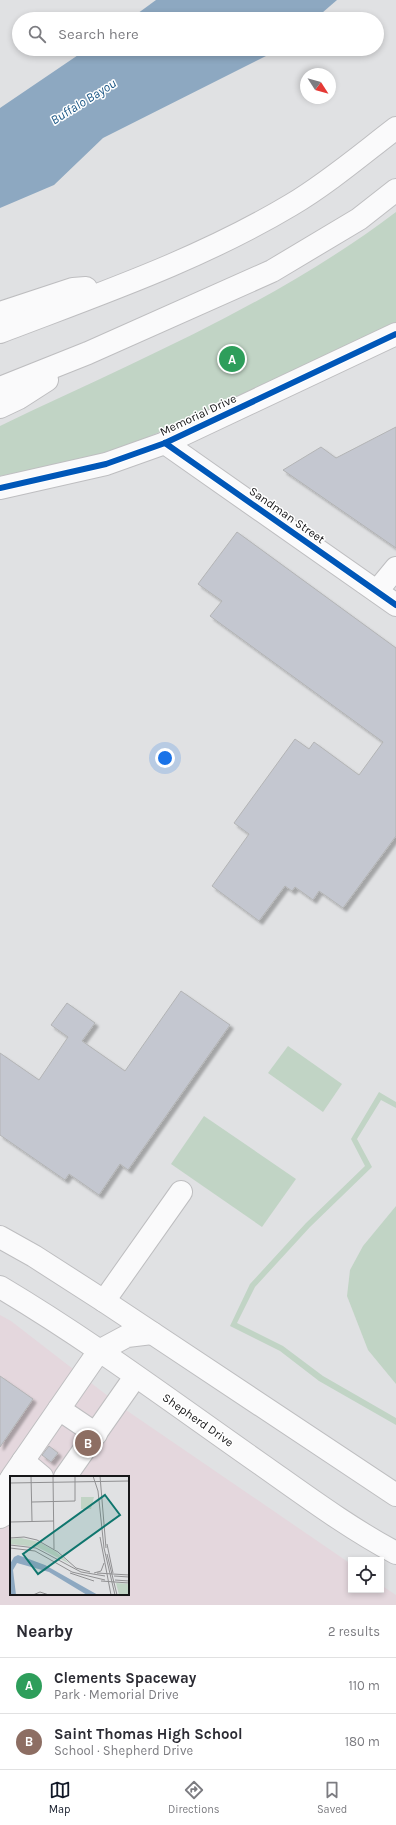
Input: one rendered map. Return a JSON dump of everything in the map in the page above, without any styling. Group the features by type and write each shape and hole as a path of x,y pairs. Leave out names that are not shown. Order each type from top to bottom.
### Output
{"main road":[{"path":"0,332 124,286 220,244 292,205 396,128"},
{"path":"0,388 88,353 272,271 359,219 396,190"},
{"path":"0,313 73,289 124,286"},
{"name":"Memorial Drive","path":"0,488 106,464 165,443 396,334"},
{"path":"0,407 19,398 88,353"},
{"name":"Sandman Street","path":"165,443 396,604"},
{"path":"378,591 396,568"},
{"path":"104,1301 181,1192"},
{"path":"0,1237 34,1256 104,1301 396,1495"},
{"name":"Shepherd Drive","path":"0,1287 99,1351 299,1491 396,1554"},
{"path":"37,1476 15,1472 99,1351 127,1336 152,1333"},
{"path":"66,1476 136,1377"},
{"path":"59,1409 96,1434"},
{"path":"0,1494 10,1479"},
{"path":"0,1517 10,1512"}],"shaded area":[{"path":"0,1315 11,1321 126,1410 348,1562 348,1593 384,1593 384,1587 396,1595 396,1605 0,1605"}],"green space":[{"path":"396,212 396,322 286,376 146,438 89,458 0,476 0,426 153,354 254,303 303,275 350,245"},
{"path":"288,1046 342,1084 323,1112 268,1073"},
{"path":"379,1092 396,1102 396,1108 381,1100 357,1139 372,1167 310,1227 255,1287 237,1323 283,1346 323,1376 396,1418 396,1425 319,1381 280,1351 230,1326 250,1284 306,1223 365,1166 351,1139"},
{"path":"204,1116 296,1179 262,1227 171,1164"},
{"path":"396,1206 396,1384 368,1350 347,1296 350,1270 363,1246"}],"water":[{"path":"156,0 337,0 323,12 140,12"},
{"name":"Buffalo Bayou","path":"77,56 266,56 103,138 54,185 0,208 0,108"}],"building":[{"path":"396,427 396,548 283,470 321,447 336,458"},
{"path":"237,532 396,648 396,836 343,908 319,891 313,900 295,887 292,891 285,886 259,921 212,886 249,834 234,823 295,739 309,749 314,742 359,775 383,742 210,616 222,601 198,584"},
{"path":"181,991 230,1025 128,1170 120,1164 99,1195 69,1174 65,1180 0,1135 0,1053 39,1080 68,1037 51,1025 67,1003 95,1023 82,1041 125,1071"},
{"path":"0,1376 33,1399 0,1447"},
{"path":"49,1446 58,1453 51,1462 42,1455"}],"cycle path":[{"path":"0,488 106,464 165,443 396,334"},
{"path":"165,443 396,605"}],"place":[{"name":"Clements Spaceway","path":"232,359"},
{"name":"Saint Thomas High School","path":"88,1443"}]}
